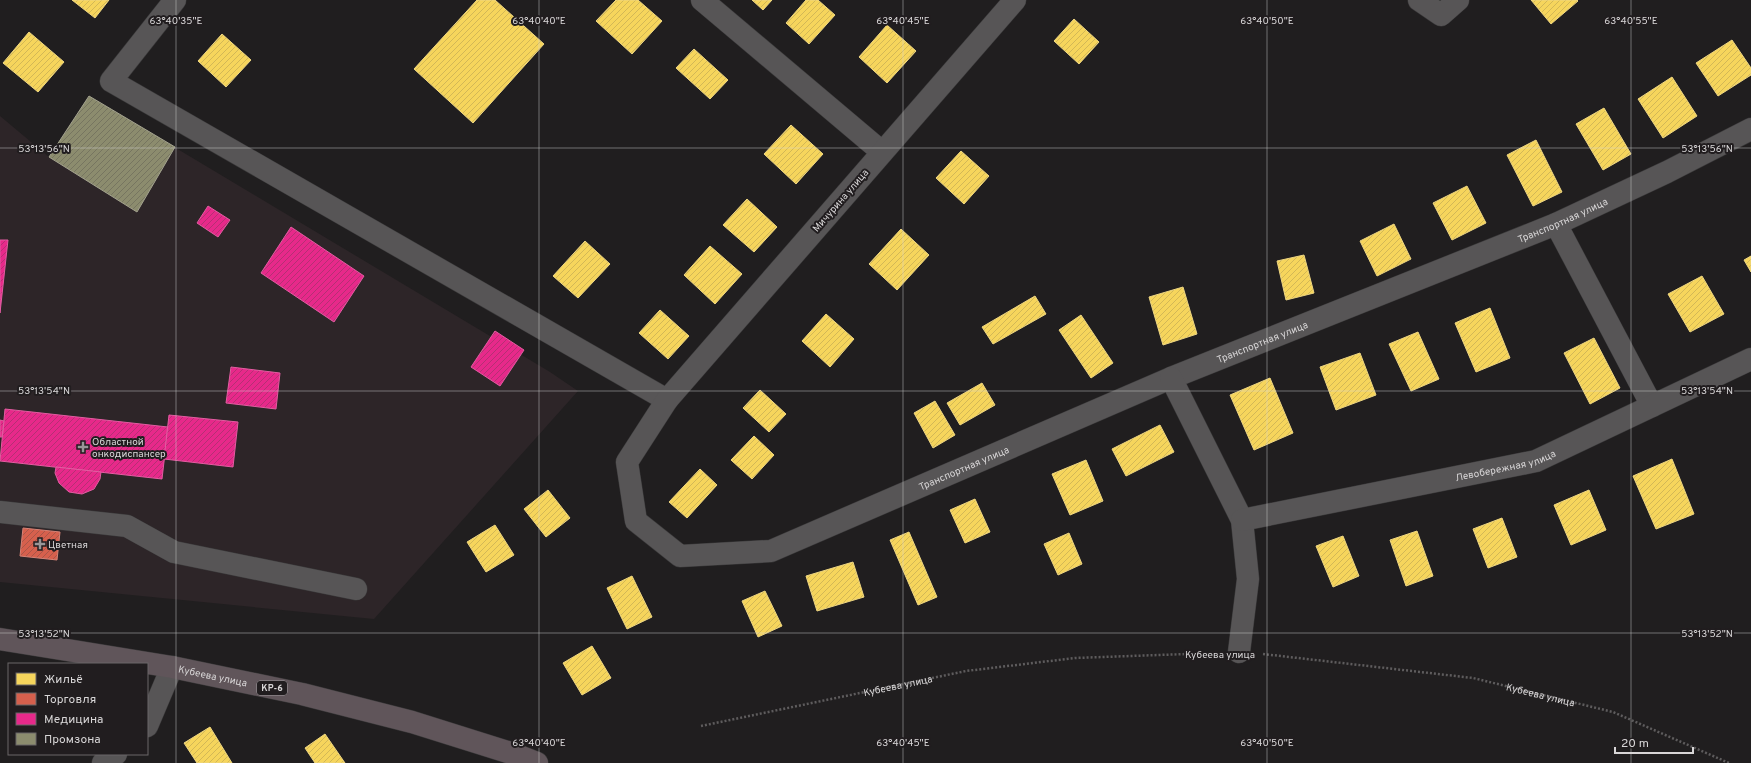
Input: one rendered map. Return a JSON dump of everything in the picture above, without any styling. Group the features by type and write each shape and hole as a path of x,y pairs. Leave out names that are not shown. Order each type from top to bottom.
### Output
{"highway":[{"name":"Кубеева улица","path":"0,640 147,663"},
{"name":"Кубеева улица","path":"148,663 302,694 412,722 514,754 537,763"}],"street":[{"path":"175,0 111,81 667,400"},
{"path":"702,0 882,152"},
{"name":"Мичурина улица","path":"771,551 680,556 636,521 627,462 667,400 1015,0"},
{"path":"1418,0 1440,15 1458,0"},
{"name":"Транспортная улица","path":"771,551 1171,378 1556,224 1667,172 1751,129"},
{"path":"1556,224 1652,406"},
{"name":"Левобережная улица","path":"1242,520 1536,461 1751,359"},
{"path":"1171,378 1242,520 1248,579 1239,652"},
{"path":"0,512 127,526 174,552 356,589"},
{"path":"148,724 172,667"},
{"path":"103,763 115,755"}],"path":[{"name":"Кубеева улица","path":"701,726 966,671 1075,658 1239,652 1473,678 1613,712 1729,763"}],"shaded area":[{"path":"89,96 550,372 578,391 374,619 0,582 0,116 49,157"}],"building: Жильё":[{"path":"72,0 109,0 95,18"},
{"path":"477,0 495,0 544,44 473,123 414,69"},
{"path":"616,0 638,0 662,21 632,54 596,21"},
{"path":"752,0 772,0 763,10"},
{"path":"806,0 818,0 835,15 809,44 786,23"},
{"path":"1531,0 1577,0 1578,1 1551,24"},
{"path":"1074,19 1099,42 1079,64 1054,41"},
{"path":"887,25 916,51 887,83 859,57"},
{"path":"29,32 64,62 38,92 3,63"},
{"path":"222,34 251,60 226,87 198,61"},
{"path":"1732,40 1751,68 1751,75 1718,96 1696,63"},
{"path":"694,49 728,80 710,99 676,68"},
{"path":"1672,77 1697,116 1663,138 1638,99"},
{"path":"1604,108 1631,154 1603,170 1576,124"},
{"path":"791,125 823,154 796,184 764,154"},
{"path":"1536,140 1562,192 1533,206 1507,155"},
{"path":"961,151 989,176 964,204 936,178"},
{"path":"1467,186 1486,223 1452,240 1433,203"},
{"path":"747,199 777,227 754,252 723,225"},
{"path":"1394,224 1411,259 1377,276 1360,241"},
{"path":"901,229 929,255 897,290 869,264"},
{"path":"585,241 610,264 578,298 553,276"},
{"path":"710,246 742,274 715,304 684,275"},
{"path":"1304,255 1314,293 1286,300 1277,261"},
{"path":"1751,256 1751,272 1744,260"},
{"path":"1702,276 1724,314 1690,332 1668,294"},
{"path":"1183,287 1197,334 1163,345 1149,297"},
{"path":"1035,296 1046,314 993,344 982,327"},
{"path":"1490,308 1510,358 1476,372 1455,323"},
{"path":"660,310 689,336 668,359 639,333"},
{"path":"826,314 854,339 830,367 802,341"},
{"path":"1081,315 1113,363 1091,378 1059,330"},
{"path":"1418,332 1439,379 1411,391 1389,344"},
{"path":"1594,338 1620,388 1590,404 1564,353"},
{"path":"1360,353 1376,395 1336,410 1320,367"},
{"path":"1270,378 1293,433 1254,450 1230,395"},
{"path":"982,383 995,405 960,425 947,403"},
{"path":"760,390 786,414 769,432 743,408"},
{"path":"935,401 955,435 933,448 914,413"},
{"path":"1160,425 1174,452 1126,476 1112,449"},
{"path":"754,436 774,455 752,479 731,460"},
{"path":"1672,459 1694,514 1656,529 1633,476"},
{"path":"1086,460 1103,501 1070,515 1052,474"},
{"path":"700,469 717,485 687,518 669,502"},
{"path":"548,490 570,518 546,537 524,509"},
{"path":"1589,490 1606,530 1571,545 1554,505"},
{"path":"975,499 990,532 965,543 950,510"},
{"path":"1502,518 1517,557 1488,568 1473,529"},
{"path":"495,525 514,555 486,572 467,542"},
{"path":"1417,531 1433,576 1406,586 1390,540"},
{"path":"909,532 937,597 918,605 890,540"},
{"path":"1069,533 1082,564 1058,575 1044,544"},
{"path":"1343,536 1359,576 1333,587 1316,546"},
{"path":"853,562 864,597 817,611 806,576"},
{"path":"632,576 652,617 627,629 607,588"},
{"path":"765,591 782,626 758,637 742,601"},
{"path":"592,646 611,678 582,695 563,663"},
{"path":"210,727 232,763 197,763 184,743"},
{"path":"325,734 345,763 315,763 305,748"}],"building: Торговля":[{"name":"Цветная","path":"23,528 60,532 57,560 20,556"}],"building: Медицина":[{"path":"208,206 230,220 218,237 197,223"},
{"path":"291,227 364,276 334,322 261,273"},
{"path":"0,240 8,240 0,313"},
{"path":"495,331 524,350 500,386 471,367"},
{"path":"231,367 280,373 276,409 226,403"},
{"name":"Областной онкодиспансер","path":"5,409 168,427 162,479 0,461"},
{"path":"169,415 238,422 233,467 164,459"},
{"path":"0,420 4,421 2,437 0,437"},
{"path":"56,467 101,472 100,479 94,489 82,494 69,492 59,483 55,473"}],"building: Промзона":[{"path":"89,96 175,147 137,212 49,157"}],"place":[{"name":"Областной онкодиспансер","path":"83,447"},
{"name":"Цветная","path":"40,544"}]}
